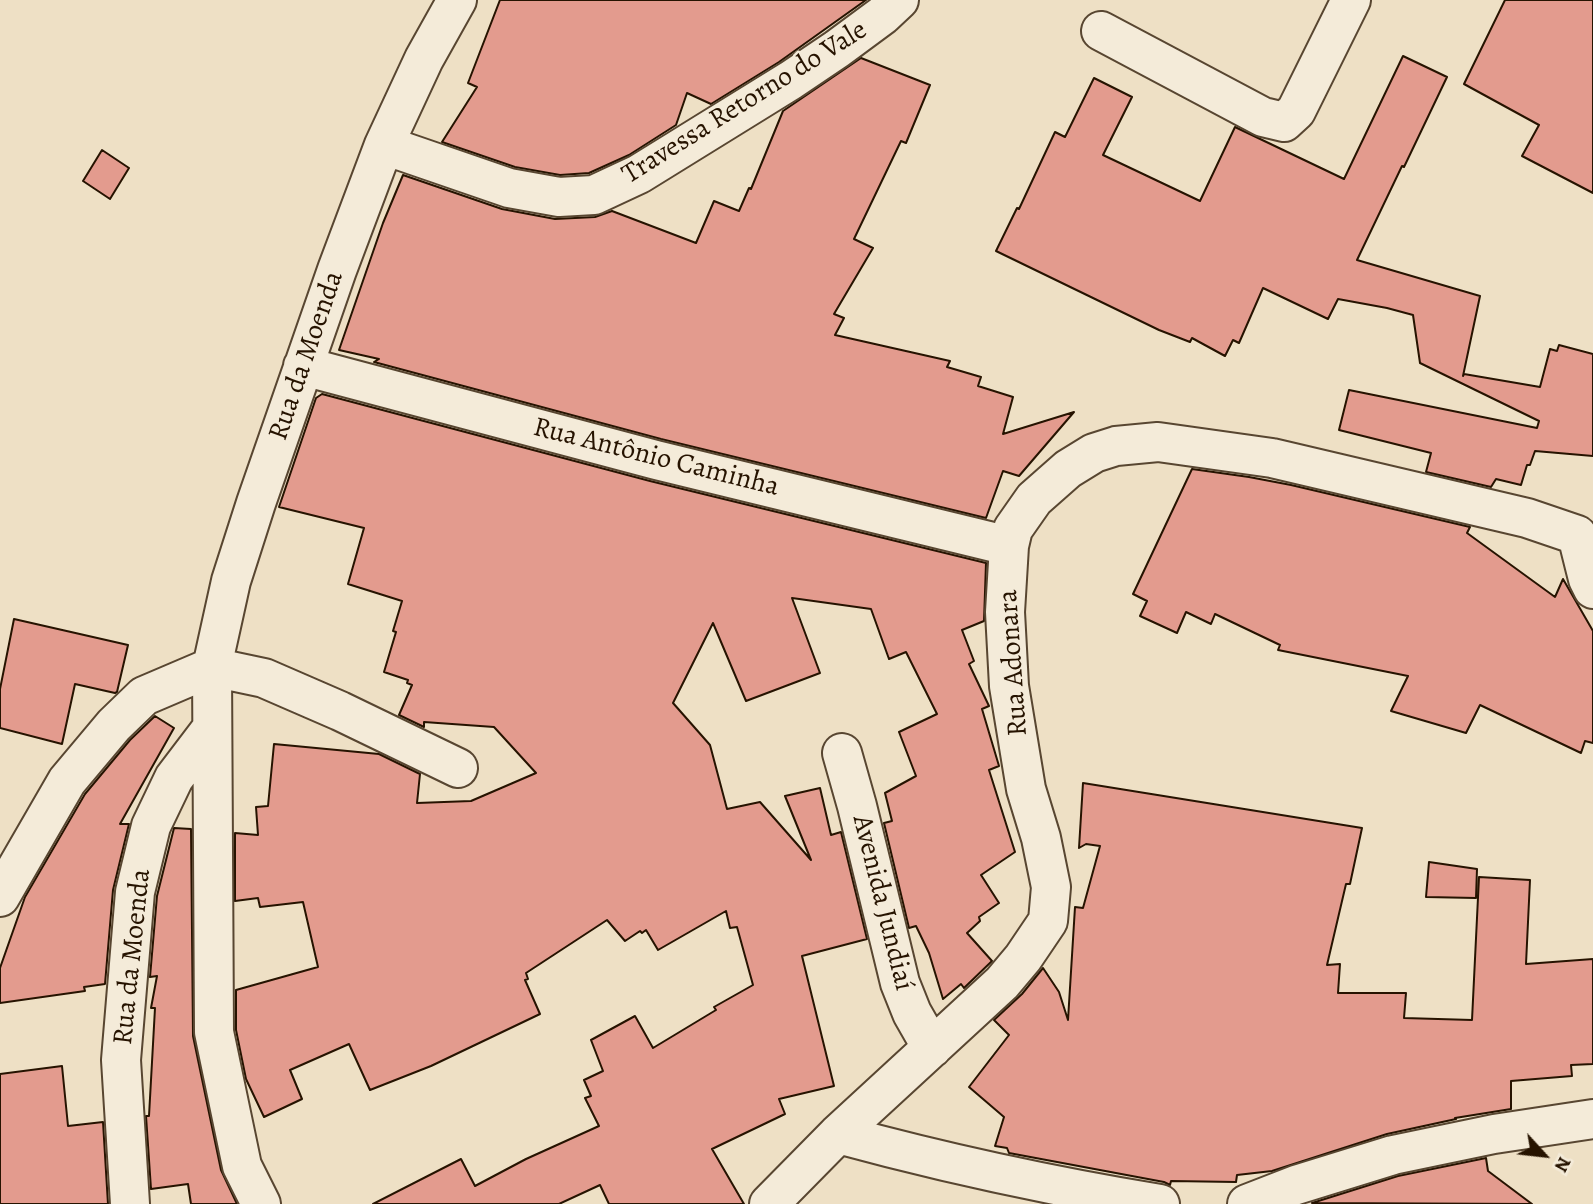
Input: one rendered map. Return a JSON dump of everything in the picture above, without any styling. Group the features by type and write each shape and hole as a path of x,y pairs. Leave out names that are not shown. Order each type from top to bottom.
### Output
{"street":[{"name":"Rua da Moenda","path":"261,1204 242,1166 214,1032 212,667 231,581 337,270 384,145 424,59 457,0"},
{"name":"Travessa Retorno do Vale","path":"384,145 509,188 559,197 594,195 639,174 791,80 846,43 899,0"},
{"path":"1101,32 1263,117 1284,122 1296,111 1351,0"},
{"name":"Rua Antônio Caminha","path":"303,366 656,460 1009,546"},
{"name":"Rua Adonara","path":"838,1135 1002,983 1048,921 1051,887 1041,838 1026,789 1009,686 1005,612 1009,546 1013,529 1034,499 1068,469 1094,453 1116,446 1158,442 1272,458 1527,518 1585,526"},
{"path":"1585,526 1588,579 1593,589"},
{"path":"0,897 67,781 114,725 144,696 212,667 264,678 458,768"},
{"name":"Rua da Moenda","path":"130,1204 121,1060 135,892 151,826 174,778 212,728"},
{"name":"Avenida Jundiaí","path":"842,753 858,806 900,983 912,1013 932,1048"},
{"path":"1247,1204 1296,1185 1394,1156 1494,1134 1593,1119"},
{"path":"769,1204 838,1135 999,1174 1160,1204"}],"building":[{"path":"500,0 866,0 779,62 711,104 687,93 676,125 629,155 589,173 560,175 515,167 442,142 477,87 468,83"},
{"path":"1505,0 1593,0 1593,193 1522,156 1539,125 1464,84"},
{"path":"1403,56 1447,77 1357,260 1480,296 1463,376 1464,374 1540,387 1550,349 1557,351 1559,345 1593,354 1593,456 1535,451 1521,485 1496,479 1491,487 1426,472 1431,453 1339,430 1349,390 1537,428 1539,421 1420,363 1413,315 1338,299 1328,319 1263,288 1239,343 1233,340 1225,356 1192,338 1190,342 1159,330 996,251 1055,132 1065,137 1094,78 1132,97 1103,155 1200,201 1235,127 1344,179"},
{"path":"861,58 930,85 906,143 901,141 854,239 873,248 834,314 844,318 835,335 950,361 947,367 981,377 978,386 1013,397 1003,434 1074,412 1019,476 1003,471 986,518 661,439 374,362 379,359 339,350 383,223 403,175 502,209 555,219 595,217 612,211 696,243 714,201 739,211 749,188 751,189 783,111"},
{"path":"102,150 129,168 110,199 83,181"},
{"path":"322,394 650,481 986,563 984,621 962,630 974,661 969,664 989,706 982,709 999,766 989,770 1015,852 981,875 999,903 979,917 980,921 967,933 992,961 964,988 961,984 943,999 929,953 916,926 909,928 884,823 892,821 885,793 916,776 899,732 937,714 906,652 889,659 871,609 792,598 820,673 746,701 713,623 673,703 710,745 727,809 760,802 811,860 785,796 820,788 831,835 841,832 867,939 802,956 834,1086 779,1099 785,1114 712,1149 744,1204 609,1204 600,1185 559,1204 373,1204 461,1159 475,1186 599,1126 585,1098 591,1096 584,1080 603,1071 591,1040 635,1016 653,1048 716,1010 714,1007 753,985 737,927 730,928 726,911 658,950 646,930 625,941 607,920 526,973 528,979 525,980 540,1014 431,1066 370,1090 349,1044 290,1070 302,1099 264,1117 246,1079 236,1030 236,990 318,967 303,902 260,907 258,898 235,901 235,833 258,835 256,807 268,806 274,744 379,754 420,774 417,803 471,801 536,773 494,727 424,722 424,727 399,715 412,685 407,683 408,680 384,672 402,601 348,584 364,528 279,507 316,398"},
{"path":"1192,469 1291,485 1470,527 1467,533 1555,597 1563,579 1593,631 1593,743 1585,741 1581,753 1480,705 1466,733 1391,711 1408,676 1278,650 1280,645 1215,614 1211,624 1186,612 1177,633 1140,616 1147,601 1133,594"},
{"path":"14,619 128,645 117,692 75,684 62,744 0,728 0,689"},
{"path":"155,716 174,728 120,824 129,824 113,890 105,984 84,987 85,991 0,1003 0,968 25,897 85,794 130,740"},
{"path":"1083,783 1362,828 1350,884 1346,884 1327,965 1340,964 1338,993 1406,993 1404,1018 1472,1020 1479,877 1530,880 1526,964 1593,959 1593,1064 1571,1065 1572,1076 1511,1081 1511,1109 1455,1118 1387,1134 1272,1171 1237,1175 1236,1182 1171,1181 1170,1185 1009,1153 1007,1148 995,1146 1004,1117 969,1087 1009,1035 994,1020 1022,994 1043,968 1059,992 1068,1020 1075,907 1083,908 1100,846 1086,844 1079,848"},
{"path":"174,828 191,829 193,1036 221,1170 237,1204 191,1204 188,1184 151,1189 146,1116 149,1116 155,1008 151,1008 157,976 150,977 157,896"},
{"path":"1429,862 1477,869 1476,898 1426,897"},
{"path":"62,1066 68,1126 103,1122 108,1204 0,1204 0,1074"},
{"path":"1486,1158 1488,1171 1532,1204 1312,1203 1398,1176"}]}
